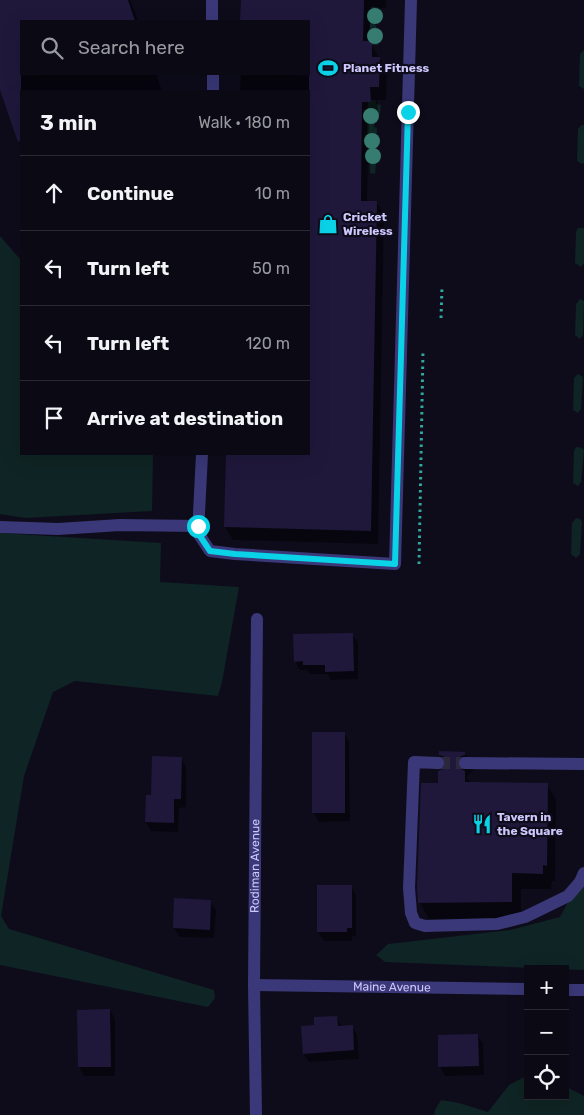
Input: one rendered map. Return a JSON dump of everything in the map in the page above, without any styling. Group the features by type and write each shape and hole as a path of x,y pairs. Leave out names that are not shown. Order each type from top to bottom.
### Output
{"street":[{"path":"212,0 212,20"},
{"path":"202,455 198,533 210,551 395,564 411,0"},
{"path":"213,75 213,90"},
{"path":"0,527 58,529 120,525 198,526"},
{"name":"Rodiman Avenue","path":"256,1115 254,985 258,619"},
{"path":"438,763 414,762 409,888 411,913 415,923 425,926 497,924 525,917 568,896 580,882 584,873"},
{"path":"465,763 584,764"},
{"name":"Maine Avenue","path":"254,985 524,989"},
{"path":"569,990 584,990"}],"path":[{"path":"441,318 442,286"}],"green space":[{"path":"372,6 377,7 377,11 380,11 380,18 376,19 375,24 378,31 382,31 382,40 377,40 378,45 372,45 372,41 368,41"},
{"path":"584,50 584,89 579,86 580,54"},
{"path":"371,100 376,100 376,104 381,105 380,114 375,114 374,127 377,128 376,151 380,152 380,162 376,162 375,174 370,173 370,162 366,162 368,102 371,102"},
{"path":"584,125 584,163 582,164 577,161 578,129"},
{"path":"578,228 584,228 584,263 581,267 575,263 576,232"},
{"path":"0,236 20,258 20,455 153,455 152,511 25,518 0,514"},
{"path":"580,299 584,301 583,335 580,339 575,335 576,304"},
{"path":"578,374 583,377 581,409 578,413 573,410 574,378"},
{"path":"576,447 584,450 581,482 578,486 573,483 574,451"},
{"path":"576,518 582,522 580,554 576,558 571,554 572,523"},
{"path":"0,533 161,543 160,582 239,587 218,696 75,681 53,692 24,776 1,916 9,929 214,990 215,998 208,1007 0,965"},
{"path":"584,884 584,970 569,969 569,965 524,965 524,968 385,962 376,955 388,944 510,930 560,917 568,902"},
{"path":"524,1077 524,1100 569,1100 569,1088 584,1096 584,1115 434,1115 441,1100 459,1103 488,1112 509,1085"}],"building":[{"path":"0,0 128,0 135,20 20,20 20,141 18,142 0,90"},
{"path":"241,0 364,0 363,41 372,41 372,57 380,57 379,87 370,87 371,102 362,102 361,201 377,201 371,531 224,527 226,455 310,455 310,20 240,20"},
{"path":"353,633 354,671 325,672 325,665 303,665 303,661 294,662 293,634"},
{"path":"312,732 345,732 345,813 312,813"},
{"name":"Tavern in the Square","path":"439,751 465,752 465,755 461,756 457,762 458,767 465,771 465,782 548,783 547,866 543,865 543,874 512,873 512,902 418,903 421,783 438,783 438,771 445,768 446,763 443,756 439,755"},
{"path":"152,756 182,757 181,799 174,799 174,823 145,822 146,795 151,795"},
{"path":"317,885 352,885 352,928 347,928 347,932 317,932"},
{"path":"174,898 211,900 210,930 173,928"},
{"path":"110,1009 111,1067 78,1067 77,1010"},
{"path":"337,1016 338,1026 353,1025 354,1050 303,1054 301,1026 314,1025 314,1017"},
{"path":"478,1034 479,1066 438,1067 438,1035"}],"tunnel":[{"path":"438,763 465,763"}],"place":[{"name":"Planet Fitness","path":"328,68"},
{"name":"Cricket Wireless","path":"328,224"},
{"name":"Tavern in the Square","path":"482,824"}],"route":[{"path":"198,526 198,533 210,551 395,564 408,112"}]}
